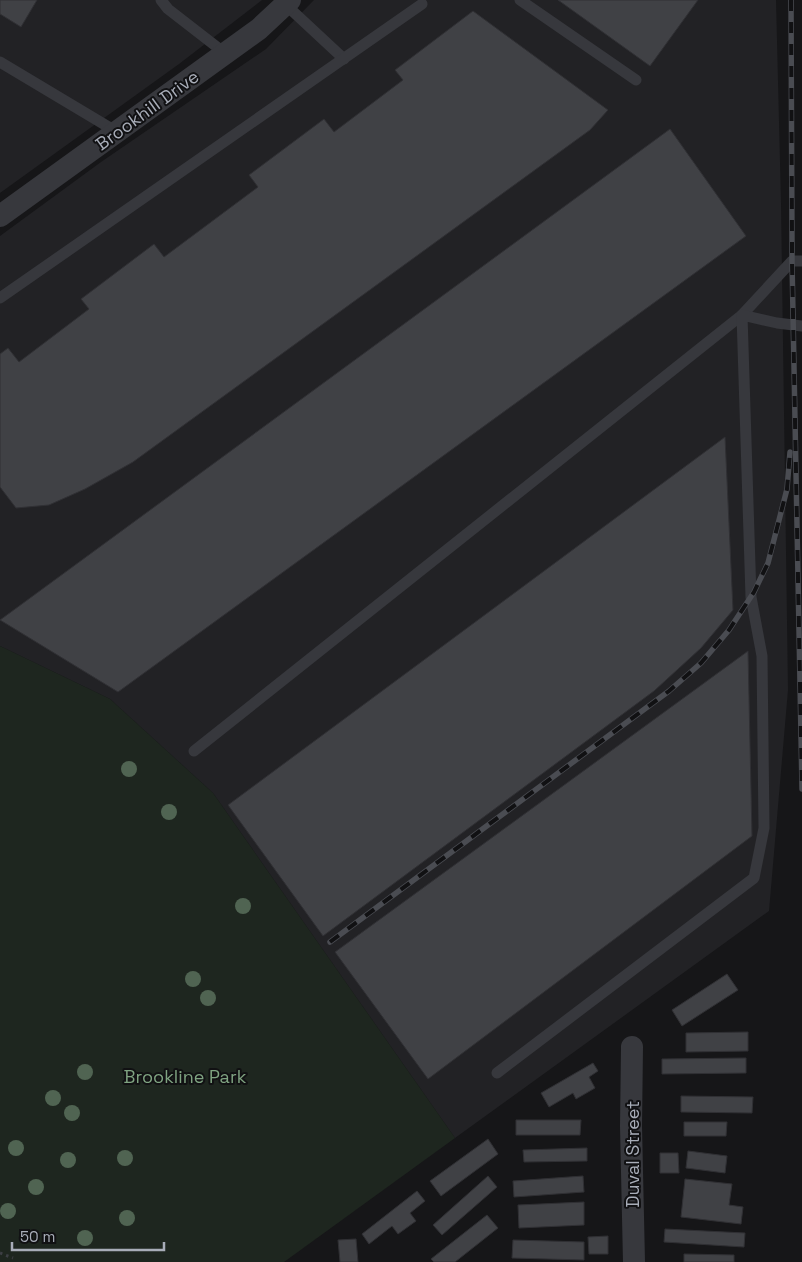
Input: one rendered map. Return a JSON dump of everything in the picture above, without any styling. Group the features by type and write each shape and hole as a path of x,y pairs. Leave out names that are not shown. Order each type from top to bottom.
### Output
{"street":[{"name":"Brookhill Drive","path":"0,216 226,54 259,29 288,2"},
{"name":"Duval Street","path":"632,1047 631,1126 634,1262"}],"lane":[{"path":"161,0 168,9 226,54"},
{"path":"520,0 636,80"},
{"path":"288,2 344,59"},
{"path":"0,298 422,4"},
{"path":"0,62 117,132"},
{"path":"194,751 742,315 788,264 792,261 802,261"},
{"path":"742,315 777,324 802,326"},
{"path":"497,1073 754,878 764,828 762,656 751,596 742,315"}],"path":[{"path":"0,1252 13,1258"}],"shaded area":[{"path":"0,0 262,0 179,64 0,193"},
{"path":"314,0 776,0 788,690 769,911 455,1138 213,793 110,699 0,646 0,236 101,162 266,49"}],"green space":[{"name":"Brookline Park","path":"0,646 110,699 213,793 455,1138 284,1262 0,1262"}],"building":[{"path":"0,0 37,0 21,27 0,14"},
{"path":"558,0 698,0 650,66"},
{"path":"473,11 608,110 590,130 133,462 85,489 49,505 16,508 0,487 0,354 8,348 19,362 89,309 81,299 154,244 164,257 258,187 249,175 324,119 334,132 403,80 395,70"},
{"path":"670,129 746,236 118,692 0,620"},
{"path":"725,437 733,610 701,648 654,691 323,936 228,805"},
{"path":"748,651 752,836 428,1079 335,952"},
{"path":"727,974 738,990 682,1026 672,1010"},
{"path":"748,1032 748,1051 686,1052 686,1033"},
{"path":"746,1058 746,1073 662,1074 662,1059"},
{"path":"593,1063 598,1071 589,1077 595,1088 576,1099 573,1093 549,1107 541,1093"},
{"path":"681,1096 753,1097 752,1113 681,1112"},
{"path":"516,1120 581,1120 580,1135 516,1135"},
{"path":"684,1122 727,1122 726,1136 684,1136"},
{"path":"488,1139 498,1154 441,1196 430,1181"},
{"path":"587,1148 587,1161 524,1162 523,1150"},
{"path":"688,1151 727,1156 725,1173 686,1168"},
{"path":"660,1153 678,1153 679,1173 660,1173"},
{"path":"488,1176 497,1187 442,1235 433,1225"},
{"path":"583,1176 584,1192 514,1197 513,1181"},
{"path":"685,1179 732,1184 729,1205 743,1207 741,1224 681,1217"},
{"path":"417,1191 425,1201 410,1213 416,1221 398,1234 392,1226 369,1244 362,1234"},
{"path":"584,1202 584,1225 519,1228 518,1205"},
{"path":"487,1215 498,1228 455,1262 434,1262 431,1259"},
{"path":"665,1229 745,1233 744,1247 664,1242"},
{"path":"608,1236 608,1254 589,1254 588,1237"},
{"path":"356,1239 358,1262 340,1262 338,1240"},
{"path":"513,1240 584,1242 584,1260 512,1258"},
{"path":"684,1254 734,1255 734,1262 684,1262"}],"railway":[{"path":"791,0 792,261 802,789"},
{"path":"330,942 669,691 701,663 729,630 754,592 768,563 787,489 790,452"}]}
